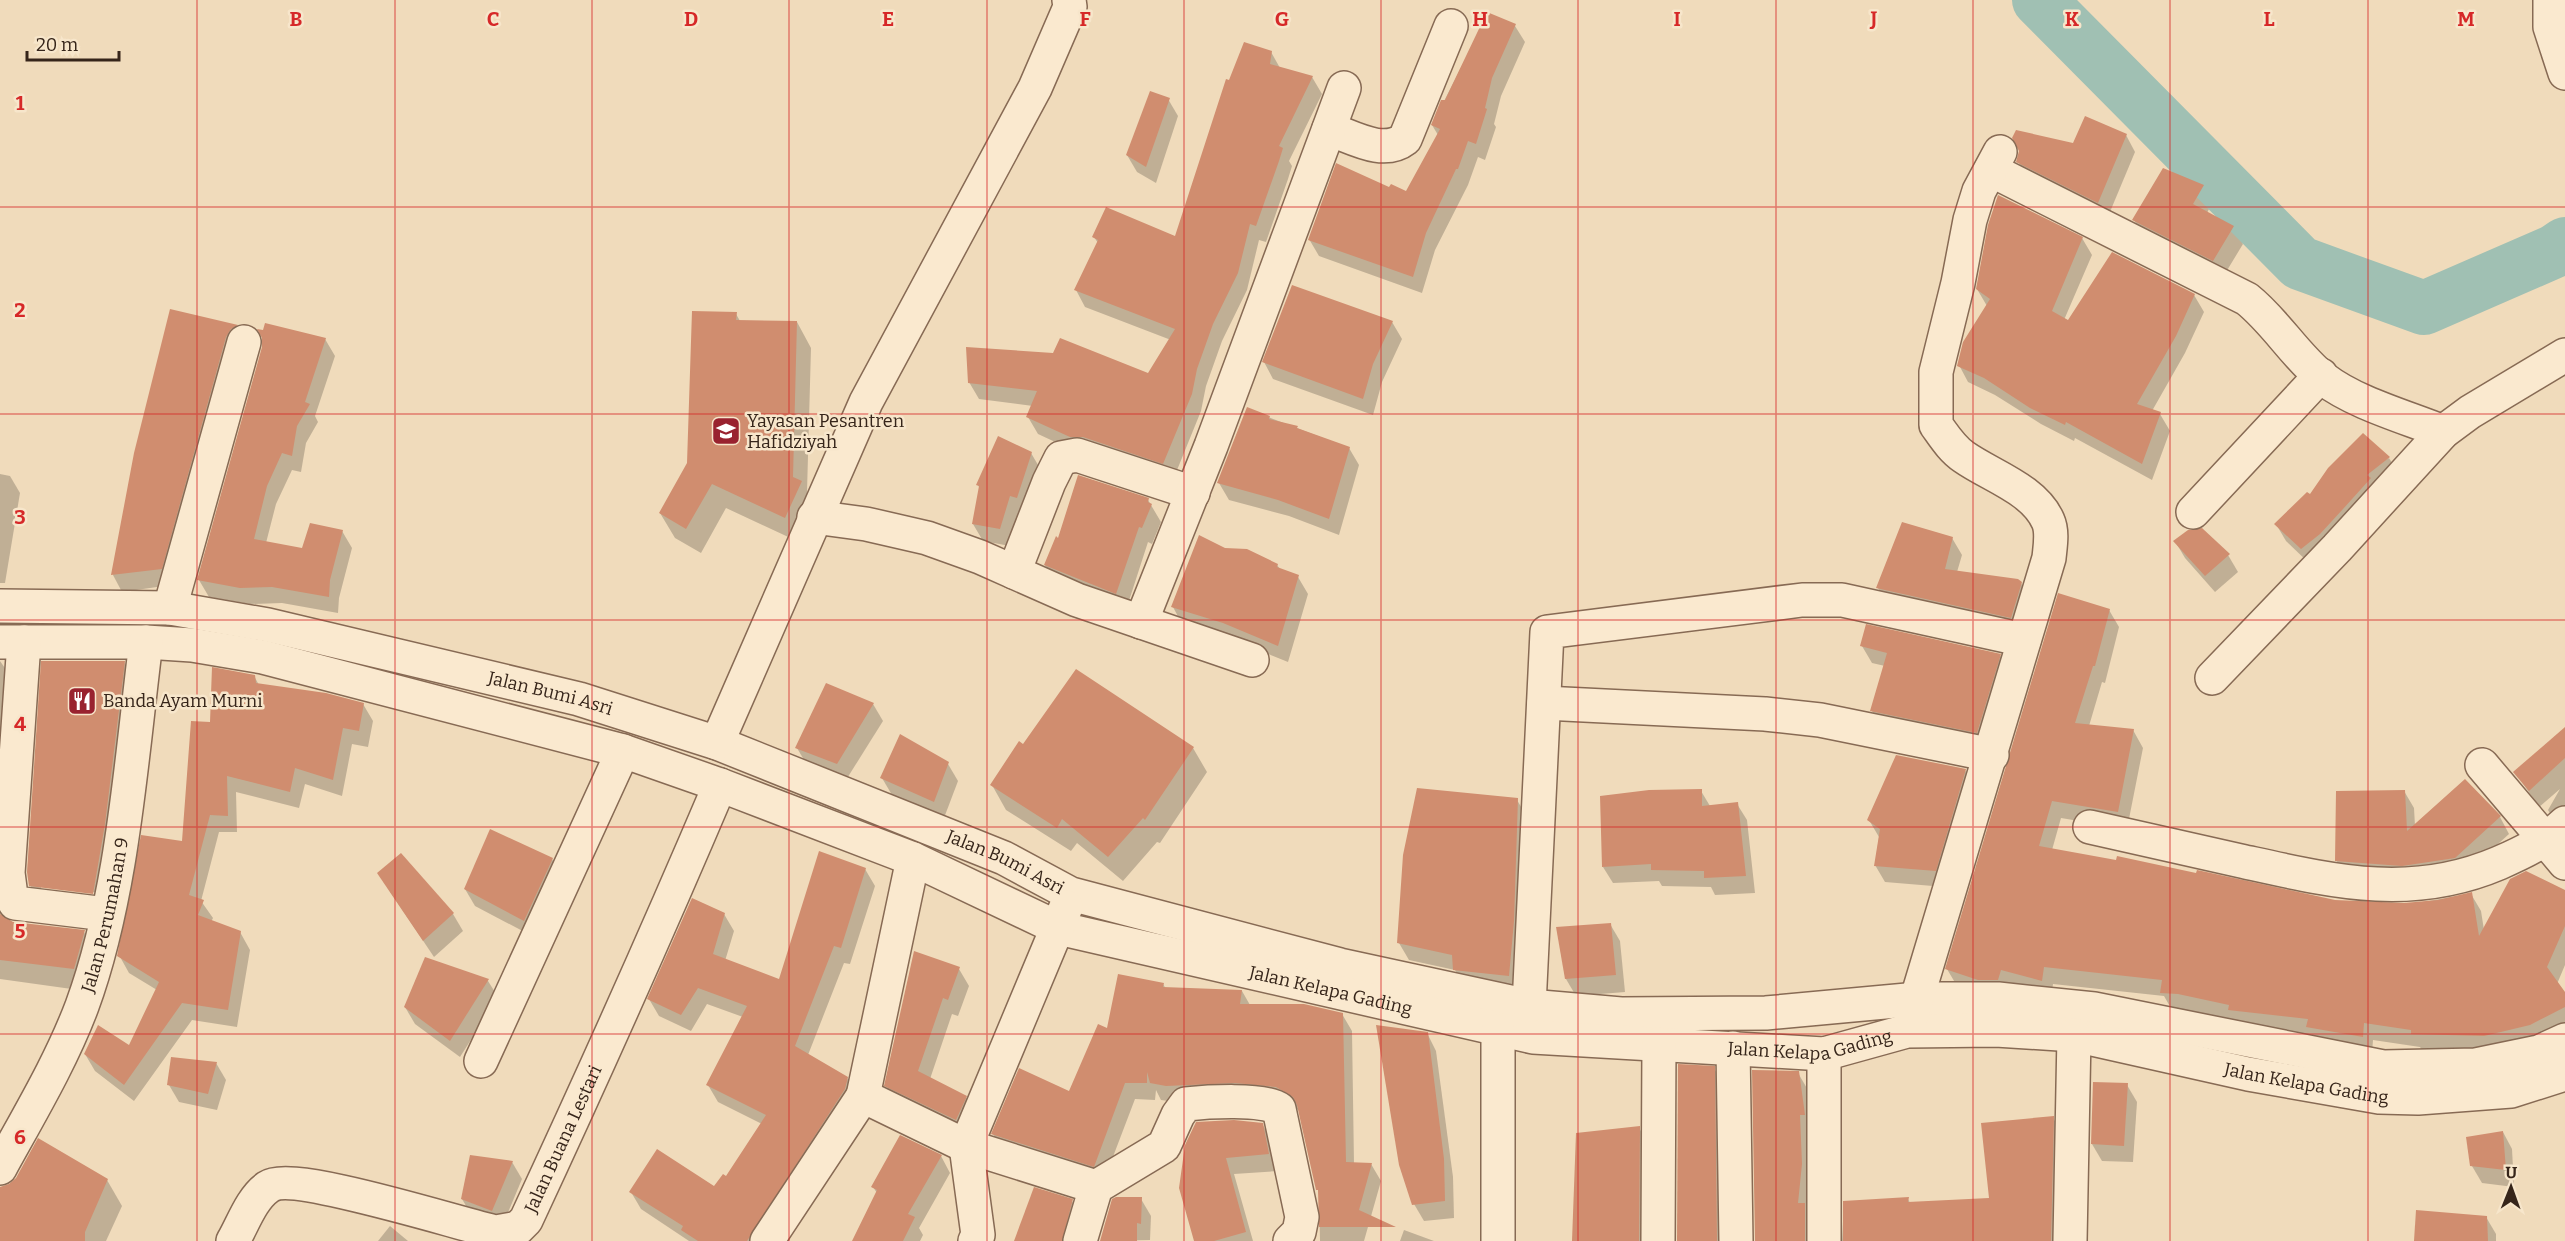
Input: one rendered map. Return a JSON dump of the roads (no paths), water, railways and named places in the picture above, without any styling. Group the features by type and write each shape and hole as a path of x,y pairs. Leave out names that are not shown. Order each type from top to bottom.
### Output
{"street":[{"path":"717,743 814,517 871,392 1035,88 1070,7 1069,0"},
{"path":"2550,0 2550,27 2565,73"},
{"path":"1329,129 1384,148 1395,147 1405,139 1451,26"},
{"path":"1141,622 1192,493 1344,88"},
{"path":"1907,1031 2049,558 2049,523 2040,508 2020,490 1962,456 1936,425 1934,407 1936,372 1958,283 1970,220 1979,191 1995,160 2247,299 2276,326 2320,375 2374,405 2443,432"},
{"path":"170,608 244,342"},
{"path":"2212,678 2337,548 2443,432 2470,412 2565,355"},
{"path":"2193,512 2320,375"},
{"path":"1014,573 1049,482 1061,458 1077,455 1192,493"},
{"path":"814,517 866,524 927,538 1077,600 1252,660"},
{"path":"1529,1006 1547,632 1802,600 1842,600 2024,640"},
{"name":"Jalan Bumi Asri","path":"0,606 170,608 268,625 579,699 717,743 983,849 1071,894"},
{"path":"263,657 268,625"},
{"path":"12,642 8,873 11,896 15,903 106,914"},
{"name":"Jalan Bumi Asri","path":"12,642 146,642 192,645 263,657 623,751 720,785 913,859 1058,928"},
{"name":"Jalan Perumahan 9","path":"0,1168 67,1043 82,1004 106,914 121,838 146,642"},
{"path":"1544,704 1765,714 1820,720 1992,754"},
{"path":"481,1061 623,751"},
{"path":"2090,827 2356,885 2440,883 2471,875 2559,842 2482,765"},
{"name":"Jalan Buana Lestari","path":"233,1241 258,1197 269,1186 279,1182 298,1183 350,1194 496,1232 518,1228 526,1220 579,1104 720,785"},
{"path":"767,1241 863,1095 913,859"},
{"path":"975,1241 978,1235 966,1146 1071,894"},
{"name":"Jalan Kelapa Gading","path":"1071,894 1340,965 1529,1006 1621,1014 1766,1013 1918,999 1998,999 2094,1009 2381,1082 2418,1098 2511,1091 2565,1074"},
{"name":"Jalan Kelapa Gading","path":"1058,928 1498,1031 1533,1037 1824,1054 1907,1031 1996,1030 2074,1035 2248,1074 2381,1082 2539,1052 2565,1040"},
{"path":"1498,1031 1498,1241"},
{"path":"2070,1241 2074,1035"},
{"path":"1658,1241 1659,1044"},
{"path":"1733,1048 1736,1241"},
{"path":"1824,1054 1824,1241"},
{"path":"863,1095 966,1146 1096,1187"},
{"path":"1080,1241 1096,1187 1164,1146 1178,1115 1186,1104 1275,1106 1282,1114 1302,1217 1299,1232 1290,1241"}],"waterway":[{"path":"2039,0 2300,263 2424,308 2555,251 2565,244"}],"place":[{"name":"Yayasan Pesantren Hafidziyah","path":"726,431"},
{"name":"Banda Ayam Murni","path":"82,701"}]}
